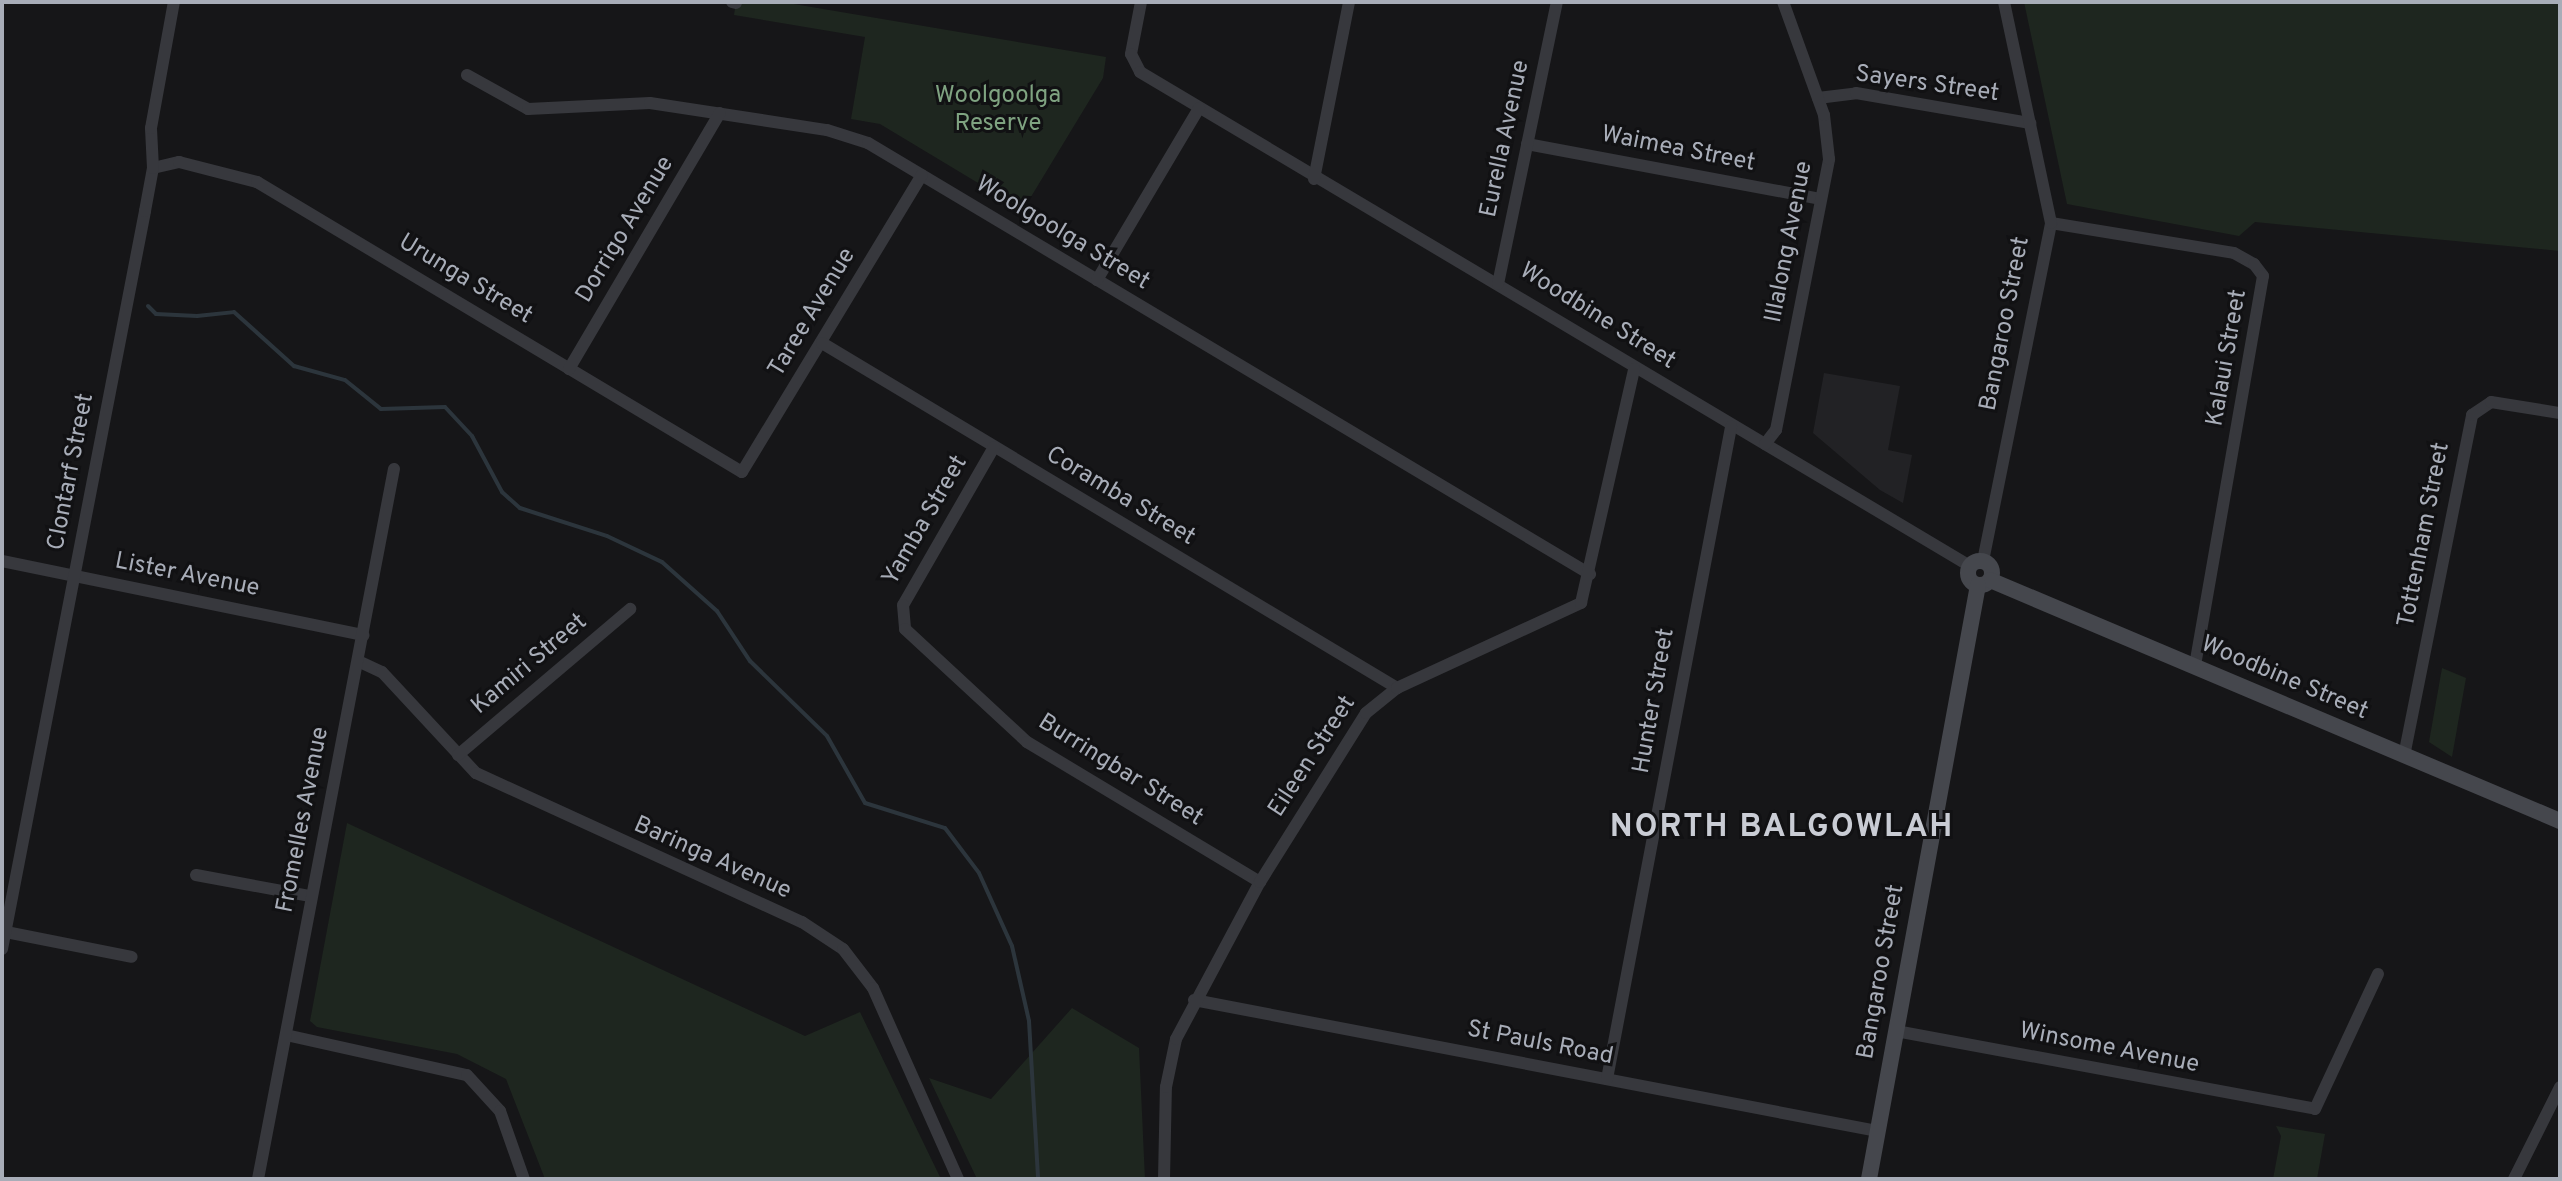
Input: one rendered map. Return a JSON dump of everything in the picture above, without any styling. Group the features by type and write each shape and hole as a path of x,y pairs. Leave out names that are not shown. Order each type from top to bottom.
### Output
{"street":[{"name":"Clontarf Street","path":"2,949 153,168 151,128 174,2"},
{"name":"Woodbine Street","path":"1141,2 1133,64 1314,179 1498,284 1731,427 1976,563"},
{"path":"1314,179 1349,2"},
{"name":"Eurella Avenue","path":"1498,284 1557,2"},
{"name":"Illalong Avenue","path":"1765,444 1776,430 1829,138 1783,2"},
{"name":"Bangaroo Street","path":"1976,563 2051,223 2004,2"},
{"name":"Woolgoolga Street","path":"467,75 528,109 650,103 827,130 868,143 1590,574"},
{"name":"Sayers Street","path":"1818,98 1856,93 2030,123"},
{"path":"1097,280 1199,108"},
{"name":"Dorrigo Avenue","path":"569,369 720,113"},
{"name":"Waimea Street","path":"1527,144 1820,199"},
{"name":"Urunga Street","path":"153,168 179,162 257,182 742,472"},
{"name":"Taree Avenue","path":"742,472 922,175"},
{"name":"Kalaui Street","path":"2051,223 2234,253 2263,276 2195,667"},
{"name":"Coramba Street","path":"822,343 1397,688"},
{"name":"Eileen Street","path":"1164,1179 1166,1087 1176,1039 1194,1000 1260,882 1366,713 1397,688 1574,609 1586,594 1634,369"},
{"name":"Tottenham Street","path":"2404,756 2472,415 2491,402 2560,413"},
{"name":"Hunter Street","path":"1607,1079 1731,427"},
{"name":"Yamba Street","path":"902,618 903,605 994,447"},
{"name":"Fromelles Avenue","path":"258,1179 309,896 364,635 394,469"},
{"name":"Lister Avenue","path":"2,561 364,635"},
{"path":"1976,563 1991,567 1984,582"},
{"name":"Woodbine Street","path":"1984,582 2560,821"},
{"name":"Bangaroo Street","path":"1869,1179 1984,582"},
{"name":"Kamiri Street","path":"458,755 630,609"},
{"name":"Burringbar Street","path":"902,618 913,641 1027,742 1260,882"},
{"name":"Baringa Avenue","path":"358,661 382,672 476,773 505,789 802,922 843,949 873,988 958,1179"},
{"path":"196,875 309,896"},
{"path":"6,932 132,957"},
{"name":"Winsome Avenue","path":"1896,1031 2315,1109 2378,974"},
{"name":"St Pauls Road","path":"1194,1000 1877,1131"},
{"path":"286,1035 467,1075 500,1111 524,1179"},
{"path":"2514,1179 2560,1087"}],"shaded area":[{"path":"1824,373 1900,386 1888,450 1912,455 1903,503 1880,490 1813,433"}],"green space":[{"name":"Woolgoolga Reserve","path":"736,2 782,2 1106,57 1103,78 1023,210 880,124 851,119 865,37 734,15"},
{"path":"2024,2 2560,2 2560,251 2255,222 2239,236 2067,204"},
{"path":"2442,668 2466,678 2452,757 2429,742"},
{"path":"347,823 805,1036 860,1012 941,1179 545,1179 506,1079 457,1054 317,1027 310,1021"},
{"path":"1072,1008 1139,1048 1145,1179 977,1179 929,1078 991,1099"},
{"path":"2276,1126 2325,1134 2317,1179 2273,1179 2281,1136"}],"waterway":[{"path":"148,306 156,314 197,316 234,312 294,366 345,380 381,409 445,407 472,436 502,492 520,508 607,536 662,562 717,611 750,661 827,736 865,803 945,828 979,873 1012,946 1029,1021 1038,1179"}],"district":[{"name":"NORTH BALGOWLAH","path":"1782,828"}]}
